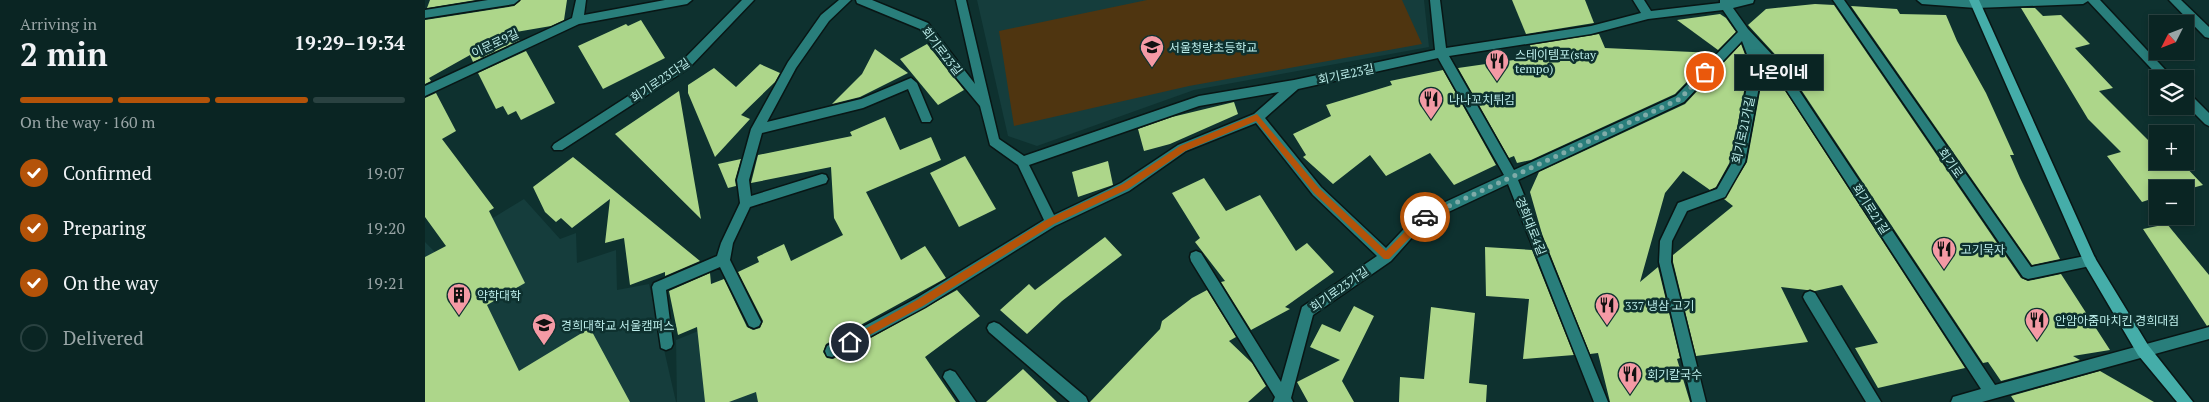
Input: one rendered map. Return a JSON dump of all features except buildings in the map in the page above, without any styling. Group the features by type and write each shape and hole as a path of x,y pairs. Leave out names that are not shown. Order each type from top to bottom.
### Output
{"main road":[{"path":"1975,2 2090,261 2143,350 2186,402"}],"street":[{"path":"425,14 514,0"},
{"path":"577,20 581,0"},
{"name":"이문로9길","path":"425,92 577,20 687,0"},
{"name":"회기로23다길","path":"558,147 685,66 749,0"},
{"path":"754,322 723,260 727,243 746,203 743,180 757,129 792,65 825,18 846,0"},
{"name":"회기로23길","path":"861,0 925,26 948,60 986,105"},
{"name":"회기로23길","path":"961,0 993,142 1022,162 1199,101 1294,85 1441,53 1591,30 1648,15 1749,0"},
{"name":"경희대로4길","path":"1435,0 1441,53 1511,177 1601,402"},
{"path":"1638,0 1648,15"},
{"name":"회기로","path":"1838,0 2028,273 2090,261"},
{"path":"1922,0 1975,2 2083,0"},
{"path":"2093,0 2159,70"},
{"path":"2174,0 2209,34"},
{"path":"1725,3 1744,32"},
{"name":"회기로23가길","path":"1283,401 1307,311 1387,257 1421,219 1680,99 1744,32"},
{"name":"회기로21길","path":"1744,32 1779,68 1991,392"},
{"name":"회기로21가길","path":"1699,402 1665,262 1666,241 1683,207 1721,193 1739,162 1757,65 1744,32"},
{"path":"757,129 863,103 911,83 925,119"},
{"path":"832,351 920,303 1051,222 1125,187 1182,148 1257,117 1294,85"},
{"path":"2194,105 2209,121"},
{"path":"1257,117 1317,191 1387,257"},
{"path":"1022,162 1051,222"},
{"path":"746,203 822,179"},
{"name":"회기로23가길","path":"1196,257 1283,401"},
{"path":"666,344 659,287 723,260"},
{"path":"1810,297 1873,402"},
{"path":"995,328 1081,402"},
{"path":"1958,402 2209,333"},
{"path":"949,377 969,402"}],"shaded area":[{"name":"서울청량초등학교","path":"977,0 1424,0 1429,47 1194,90 1037,146 1008,136"},
{"name":"서울청량초등학교","path":"1147,0 1402,0 1422,44 1189,86 1014,126 999,31"},
{"name":"경희대학교 서울캠퍼스","path":"524,199 560,239 576,233 577,263 616,250 617,290 649,284 676,402 425,402 425,242 436,253"},
{"name":"경희대학교 서울캠퍼스","path":"748,311 767,324 838,402 677,402 676,340"}],"way so far":[{"path":"1425,217 1606,131 1680,99 1705,72"}],"place":[{"name":"서울청량초등학교","path":"1152,68"},
{"name":"나은이네","path":"1705,72"},
{"name":"스테이템포(stay tempo)","path":"1497,82"},
{"name":"나나꼬치튀김","path":"1431,120"},
{"name":"고기묵자","path":"1944,270"},
{"name":"약학대학","path":"459,316"},
{"name":"337 냉삼 고기","path":"1607,326"},
{"name":"안암아줌마치킨 경희대점","path":"2037,341"},
{"name":"경희대학교 서울캠퍼스","path":"544,346"},
{"name":"회기칼국수","path":"1630,395"}],"route":[{"path":"850,342 920,303 1051,222 1125,187 1182,148 1257,117 1317,191 1387,257 1421,219 1425,217"}]}
